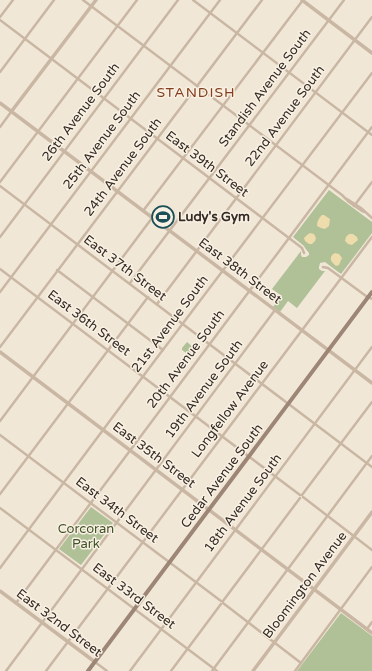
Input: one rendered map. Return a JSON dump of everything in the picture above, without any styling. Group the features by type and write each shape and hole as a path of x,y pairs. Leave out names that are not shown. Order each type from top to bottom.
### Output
{"main road":[{"name":"Cedar Avenue South","path":"88,671 328,350 370,298 372,292"}],"street":[{"path":"0,17 13,0"},
{"path":"0,72 54,0"},
{"path":"83,0 372,218"},
{"path":"0,127 96,0"},
{"path":"0,182 137,0"},
{"name":"26th Avenue South","path":"0,237 178,0"},
{"path":"194,0 372,135"},
{"name":"25th Avenue South","path":"0,292 220,0"},
{"name":"24th Avenue South","path":"0,347 262,0"},
{"path":"143,211 303,0 372,53"},
{"name":"Standish Avenue South","path":"130,284 344,0"},
{"name":"22nd Avenue South","path":"157,304 372,17"},
{"name":"East 39th Street","path":"0,20 289,238 302,248 304,253"},
{"name":"21st Avenue South","path":"0,568 372,73"},
{"name":"East 38th Street","path":"0,103 372,383"},
{"name":"20th Avenue South","path":"16,603 372,127"},
{"path":"355,205 372,182"},
{"name":"East 37th Street","path":"0,186 372,467"},
{"path":"0,421 152,218"},
{"name":"Longfellow Avenue","path":"46,671 372,237"},
{"path":"323,267 328,268 370,298"},
{"name":"East 36th Street","path":"0,269 372,550"},
{"path":"57,270 163,350"},
{"path":"0,494 148,297"},
{"name":"19th Avenue South","path":"6,671 275,310"},
{"name":"18th Avenue South","path":"130,671 372,347"},
{"name":"East 35th Street","path":"0,352 372,633"},
{"path":"171,671 372,402"},
{"name":"East 34th Street","path":"0,435 170,562 301,663"},
{"path":"213,670 372,456"},
{"name":"East 33rd Street","path":"0,508 188,649 213,670 217,671"},
{"name":"Bloomington Avenue","path":"253,671 372,512"},
{"path":"295,671 372,567"},
{"name":"East 32nd Street","path":"0,591 107,671"},
{"path":"367,629 372,622"}],"green space":[{"path":"329,190 372,222 372,233 341,274 325,262 320,263 319,269 325,271 297,308 288,301 280,312 273,307 282,296 272,289 301,251 302,257 309,255 304,246 293,237"},
{"path":"187,342 194,348 189,355 182,350"},
{"name":"Corcoran Park","path":"91,507 113,523 81,565 59,549"},
{"path":"341,613 372,636 372,671 297,671"}],"sand":[{"path":"322,215 330,219 329,226 325,229 317,226 318,220"},
{"path":"310,233 314,234 316,238 312,244 305,241 304,238"},
{"path":"349,234 353,234 358,240 352,245 345,241"},
{"path":"335,253 339,254 342,258 339,265 336,266 331,260 332,255"}],"place":[{"name":"Ludy's Gym","path":"163,217"}],"district":[{"name":"STANDISH","path":"196,92"}]}
